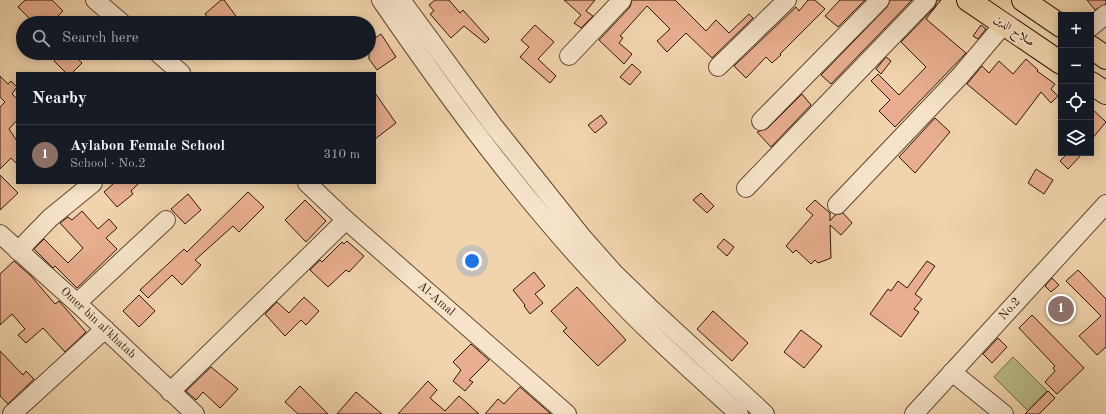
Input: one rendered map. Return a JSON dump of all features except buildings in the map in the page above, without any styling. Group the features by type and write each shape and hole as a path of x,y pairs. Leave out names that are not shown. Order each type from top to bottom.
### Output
{"highway":[{"name":"صلاح الدين","path":"968,0 1058,61"},
{"path":"1023,0 1058,24"},
{"path":"1092,48 1106,58"},
{"path":"1092,84 1106,93"}],"street":[{"path":"95,0 114,16"},
{"path":"380,0 472,126 566,244 604,286 674,355 739,414"},
{"path":"401,0 493,126 582,238 614,273 649,307 765,414"},
{"path":"569,56 622,0"},
{"path":"718,68 787,0"},
{"path":"761,121 880,0"},
{"path":"746,188 927,0"},
{"path":"1094,24 1106,14"},
{"path":"837,205 960,76 1004,24"},
{"path":"166,60 180,72"},
{"path":"18,251 50,218 92,184"},
{"name":"Al-Amal","path":"308,184 346,220 561,412"},
{"name":"No.2","path":"914,414 1106,204"},
{"path":"78,303 166,220"},
{"path":"170,392 346,220"},
{"name":"Omer bin al'khatab","path":"0,234 78,303 170,392 195,414"},
{"path":"12,414 105,329"},
{"path":"952,372 1004,414"}],"green space":[{"path":"1013,357 1047,391 1027,410 994,377"}],"place":[{"name":"Aylabon Female School","path":"1061,309"}]}
